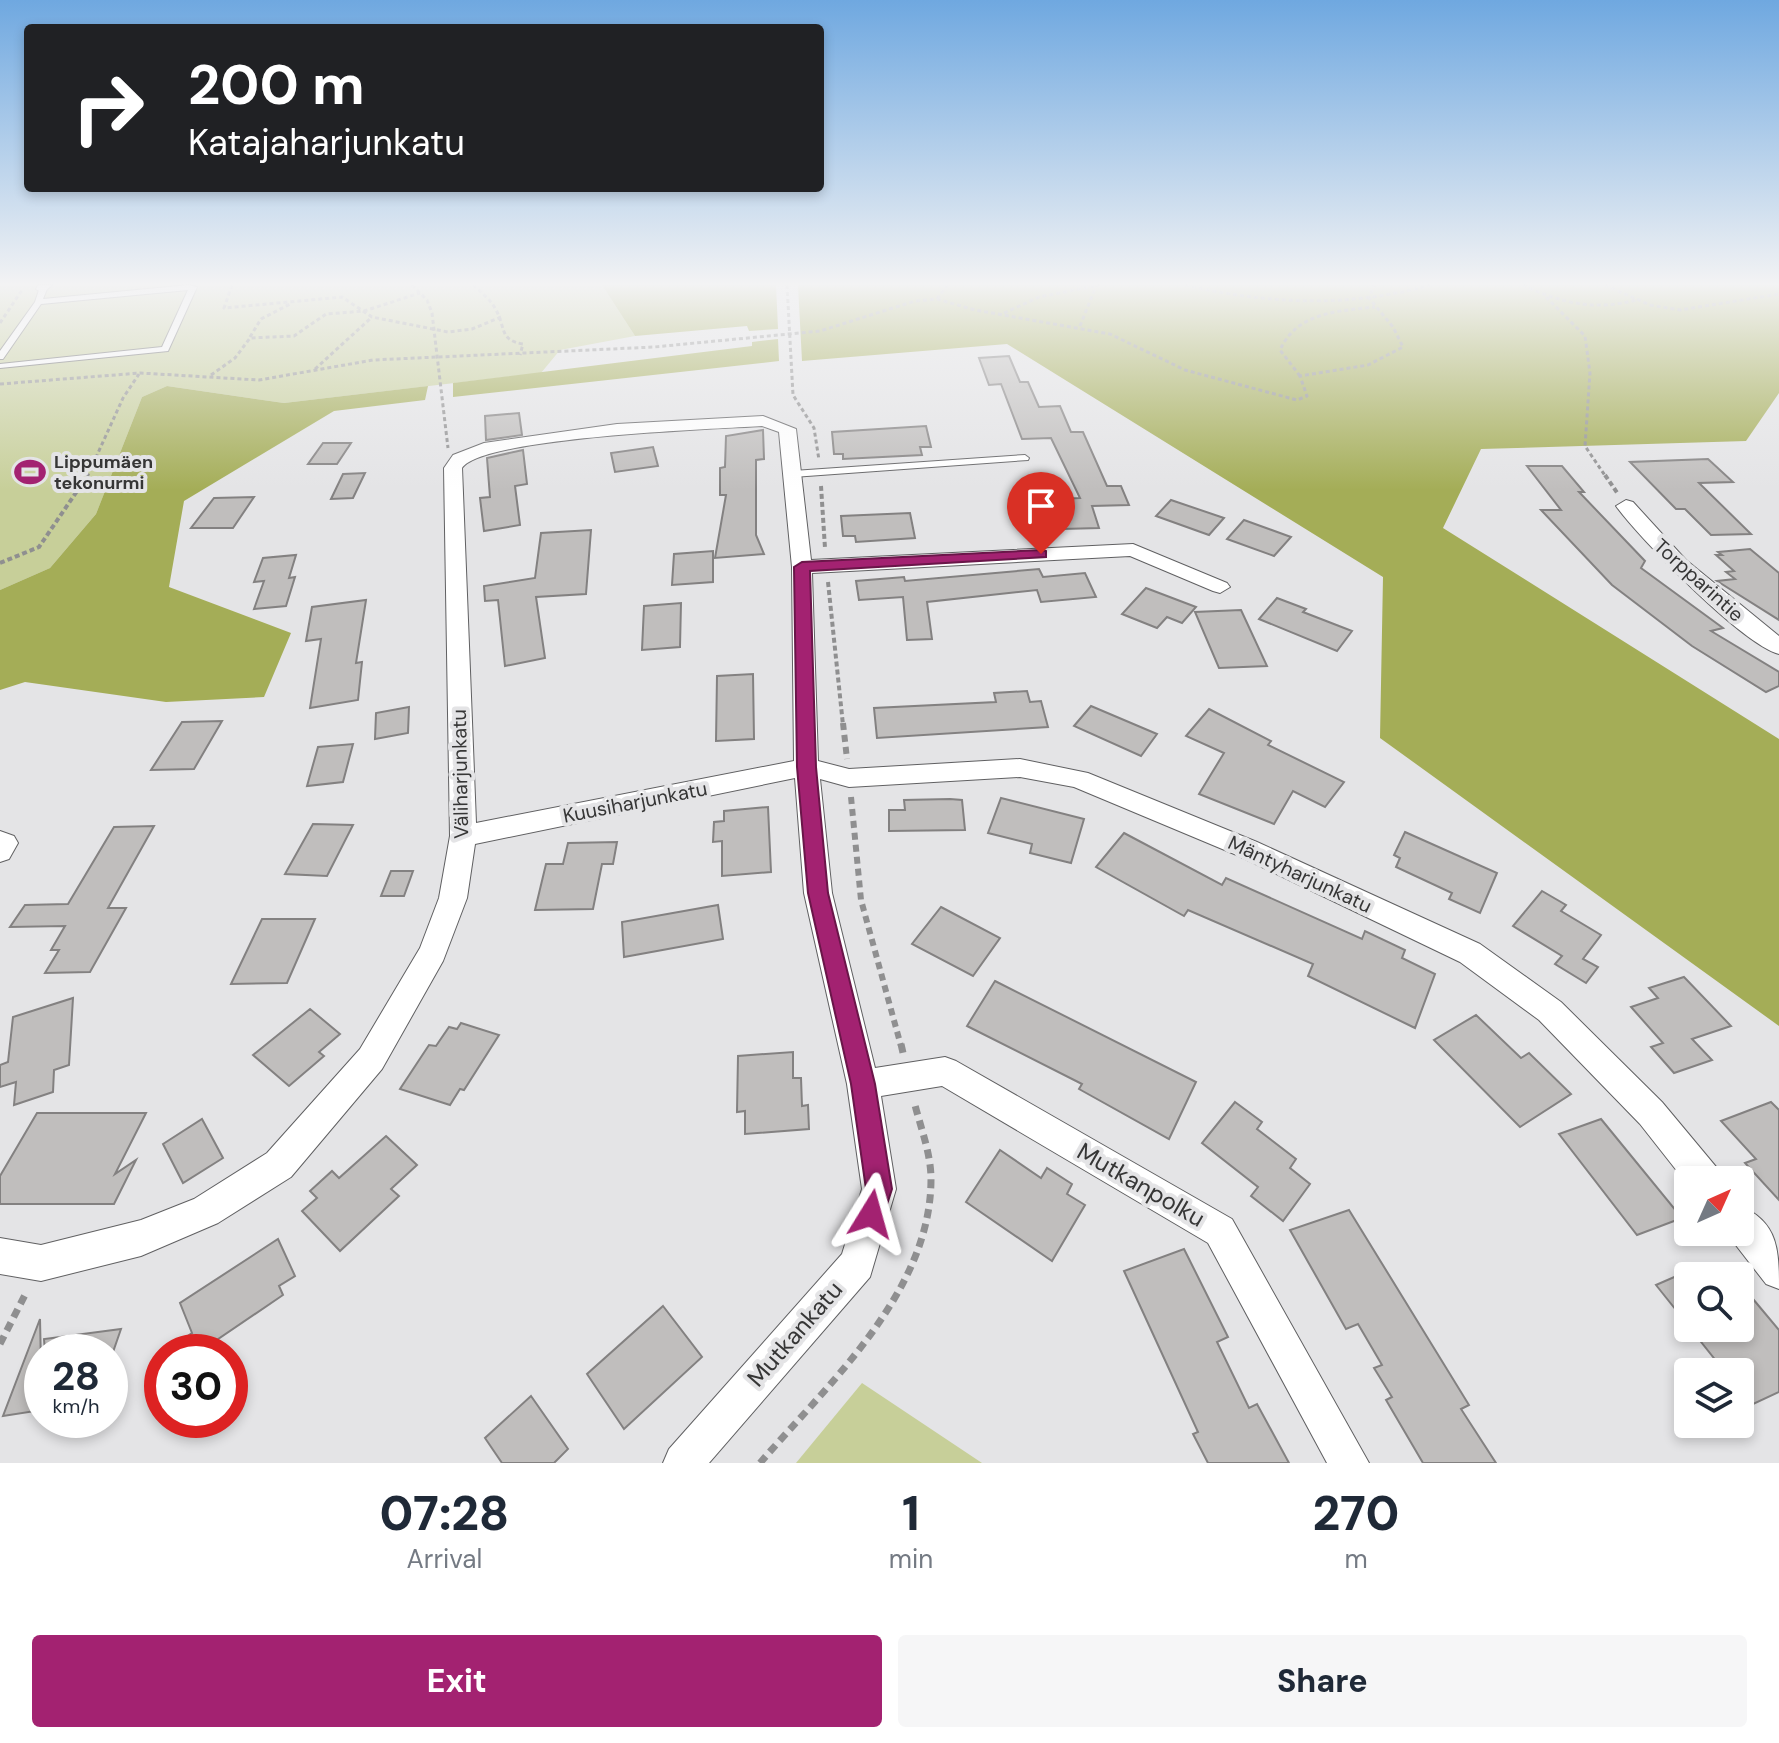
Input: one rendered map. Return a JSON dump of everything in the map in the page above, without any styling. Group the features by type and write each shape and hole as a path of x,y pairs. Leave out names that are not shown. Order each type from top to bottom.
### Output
{"street":[{"name":"Mutkankatu","path":"459,459 484,448 617,429 763,421 787,429 807,473 814,566 806,767 818,893 863,1084 879,1189 857,1264 683,1463"},
{"name":"Väliharjunkatu","path":"0,1256 41,1263 141,1238 206,1211 279,1165 371,1059 433,952 453,898 463,836 453,468 459,459"},
{"name":"Torpparintie","path":"1626,506 1652,540 1718,602 1779,647"},
{"path":"814,566 1133,550 1220,587"},
{"name":"Kuusiharjunkatu","path":"463,836 806,767"},
{"name":"Mäntyharjunkatu","path":"806,767 849,778 1020,768 1079,779 1248,849 1470,953 1550,1011 1651,1113 1694,1166"},
{"path":"0,841 5,843 0,852"},
{"name":"Mutkanpolku","path":"863,1084 910,1079 945,1071 1220,1231 1349,1463"},
{"path":"1754,1240 1779,1271"}],"lane":[{"path":"0,366 124,353"},
{"path":"807,473 1025,458"}],"path":[{"path":"209,377 239,353"},
{"path":"314,370 332,353"},
{"path":"0,384 140,373 259,380 373,360 549,353"},
{"path":"760,1463 876,1324 908,1275 927,1226 931,1180 910,1079 861,900 849,778 814,566 807,473 814,428 793,395 792,353"},
{"path":"1155,353 1185,370 1297,400 1307,396 1300,376 1283,353"},
{"path":"1300,376 1326,369 1365,366 1396,353"},
{"path":"1587,353 1590,373 1585,446 1626,506"},
{"path":"435,356 448,451 459,459"},
{"path":"0,563 39,547 92,469 123,398 140,373"},
{"path":"0,1344 41,1263"}],"green space":[{"path":"0,353 557,353 541,373 284,403 167,386 142,397 96,514 50,568 0,590"},
{"path":"693,353 779,353 779,361 453,397 453,383"},
{"path":"802,353 895,353 802,361"},
{"path":"1022,353 1779,353 1779,393 1746,441 1481,449 1443,528 1779,739 1779,1026 1380,738 1383,577"},
{"path":"167,386 284,403 428,386 425,400 334,411 184,501 169,587 291,633 264,697 166,702 25,682 0,690 0,590 50,568 96,514 142,397"},
{"path":"862,1383 982,1463 796,1463"}],"building":[{"path":"1009,356 1020,382 1028,382 1039,407 1060,406 1071,432 1083,432 1107,486 1121,486 1129,505 1092,506 1099,528 1024,530 1016,500 1080,498 1051,438 1022,439 1001,384 989,385 979,358"},
{"path":"519,413 522,435 486,440 485,416"},
{"path":"926,426 931,447 920,447 922,455 843,459 843,454 834,454 832,432"},
{"path":"763,430 764,459 756,460 756,535 764,554 715,558 726,495 720,495 720,468 725,467 726,436"},
{"path":"323,443 351,443 337,464 308,464"},
{"path":"653,447 658,466 615,472 611,453"},
{"path":"523,450 527,484 515,486 520,525 484,531 480,498 490,497 487,458"},
{"path":"1708,459 1733,482 1699,483 1751,534 1711,535 1685,509 1676,509 1630,462"},
{"path":"1527,466 1562,466 1584,492 1579,492 1645,561 1641,568 1723,628 1711,631 1779,672 1779,686 1766,692 1692,646 1612,585 1541,510 1561,510"},
{"path":"365,473 353,498 331,499 343,474"},
{"path":"254,497 233,528 191,528 214,498"},
{"path":"1171,500 1224,518 1209,535 1156,516"},
{"path":"910,513 915,538 856,542 855,536 843,536 841,516"},
{"path":"1244,520 1291,537 1274,556 1227,539"},
{"path":"591,530 586,594 536,597 545,658 505,666 498,600 485,601 484,586 535,578 541,533"},
{"path":"1750,549 1779,573 1779,620 1717,581 1735,579 1726,572 1734,571 1716,555 1722,555 1718,552"},
{"path":"713,551 713,582 672,585 674,554"},
{"path":"296,555 289,578 295,577 286,606 254,609 264,581 254,582 263,558"},
{"path":"1039,569 1043,577 1085,573 1096,597 1041,602 1037,590 927,602 932,639 907,640 903,597 859,600 856,581 904,577 905,581"},
{"path":"1146,588 1196,607 1182,623 1167,617 1157,628 1122,614"},
{"path":"1277,598 1352,631 1337,651 1259,619"},
{"path":"366,600 356,663 362,662 358,700 310,708 321,639 306,641 312,607"},
{"path":"681,603 680,647 642,650 644,606"},
{"path":"1241,610 1267,666 1219,668 1195,612"},
{"path":"753,674 754,739 716,741 717,676"},
{"path":"1027,691 1030,702 1041,701 1048,727 877,738 874,708 996,702 994,693"},
{"path":"1091,706 1157,734 1141,756 1074,726"},
{"path":"409,707 408,733 375,739 376,713"},
{"path":"1209,709 1271,741 1268,745 1344,782 1325,807 1293,791 1274,824 1199,794 1224,753 1186,736"},
{"path":"222,721 194,769 151,770 182,722"},
{"path":"353,744 343,782 307,786 318,747"},
{"path":"1001,798 1084,819 1071,863 1030,853 1032,844 988,833"},
{"path":"904,800 962,800 965,830 889,831 889,810 905,810"},
{"path":"768,807 771,872 722,876 722,841 713,842 714,822 724,821 724,811"},
{"path":"313,824 353,825 327,876 285,874"},
{"path":"154,826 108,908 126,908 90,972 45,973 59,950 51,950 65,926 10,927 25,905 68,904 114,827"},
{"path":"1405,832 1497,873 1480,913 1449,899 1452,893 1396,867 1400,858 1394,855"},
{"path":"1124,833 1222,885 1226,878 1362,939 1365,931 1405,950 1402,958 1435,974 1415,1028 1308,976 1313,964 1188,910 1184,916 1096,867"},
{"path":"617,842 613,864 602,864 593,909 535,910 546,864 563,864 568,843"},
{"path":"391,871 413,871 404,896 381,896"},
{"path":"1542,891 1566,905 1561,911 1601,935 1583,959 1598,967 1586,983 1555,964 1562,956 1513,926"},
{"path":"718,905 723,939 624,957 622,922"},
{"path":"941,907 1000,938 973,976 912,944"},
{"path":"262,919 315,919 287,983 231,984"},
{"path":"1684,977 1731,1026 1692,1039 1712,1060 1674,1073 1651,1047 1663,1043 1631,1007 1658,998 1649,988"},
{"path":"995,981 1196,1082 1169,1139 1079,1089 1082,1084 967,1026"},
{"path":"73,998 69,1065 54,1070 53,1092 14,1105 16,1082 0,1087 0,1065 8,1062 13,1017"},
{"path":"310,1009 340,1034 319,1052 324,1056 289,1086 253,1055"},
{"path":"1476,1015 1521,1058 1529,1053 1571,1094 1520,1127 1434,1040"},
{"path":"461,1023 499,1035 464,1090 460,1089 450,1105 400,1089 429,1045 436,1046 449,1027 457,1029"},
{"path":"793,1052 793,1078 801,1078 802,1106 808,1105 809,1129 745,1134 745,1111 737,1112 738,1056"},
{"path":"1235,1102 1262,1122 1257,1129 1296,1159 1290,1168 1310,1184 1283,1221 1251,1196 1258,1187 1202,1143"},
{"path":"1771,1102 1779,1110 1779,1200 1754,1173 1754,1166 1745,1163 1756,1159 1721,1121"},
{"path":"37,1113 146,1113 115,1174 136,1160 114,1204 0,1204 0,1176"},
{"path":"202,1119 223,1158 183,1183 163,1144"},
{"path":"1601,1119 1674,1208 1674,1221 1637,1235 1559,1134"},
{"path":"386,1136 417,1165 391,1189 399,1196 340,1251 302,1211 317,1198 310,1191 332,1171 339,1178"},
{"path":"1000,1150 1041,1178 1047,1168 1072,1184 1067,1194 1085,1205 1052,1261 966,1202"},
{"path":"1349,1210 1469,1405 1461,1409 1496,1463 1423,1463 1386,1400 1392,1397 1374,1368 1382,1365 1358,1324 1346,1329 1290,1230"},
{"path":"278,1239 295,1276 279,1286 283,1295 226,1334 191,1334 180,1303"},
{"path":"1184,1249 1228,1337 1217,1342 1249,1408 1257,1404 1289,1463 1208,1463 1193,1434 1198,1432 1124,1271"},
{"path":"1674,1277 1674,1308 1656,1285"},
{"path":"1754,1300 1779,1330 1779,1392 1754,1404 1754,1358 1714,1358 1701,1342 1754,1342"},
{"path":"663,1306 702,1357 624,1429 587,1374"},
{"path":"40,1319 40,1334 34,1334"},
{"path":"121,1329 119,1334 82,1334"},
{"path":"24,1361 24,1413 3,1416"},
{"path":"531,1396 568,1449 554,1463 502,1463 485,1438"}],"place":[{"name":"Lippumäen tekonurmi","path":"30,472"}],"route":[{"path":"871,1214 879,1189 863,1084 818,893 806,767 802,567 1041,554"}]}
